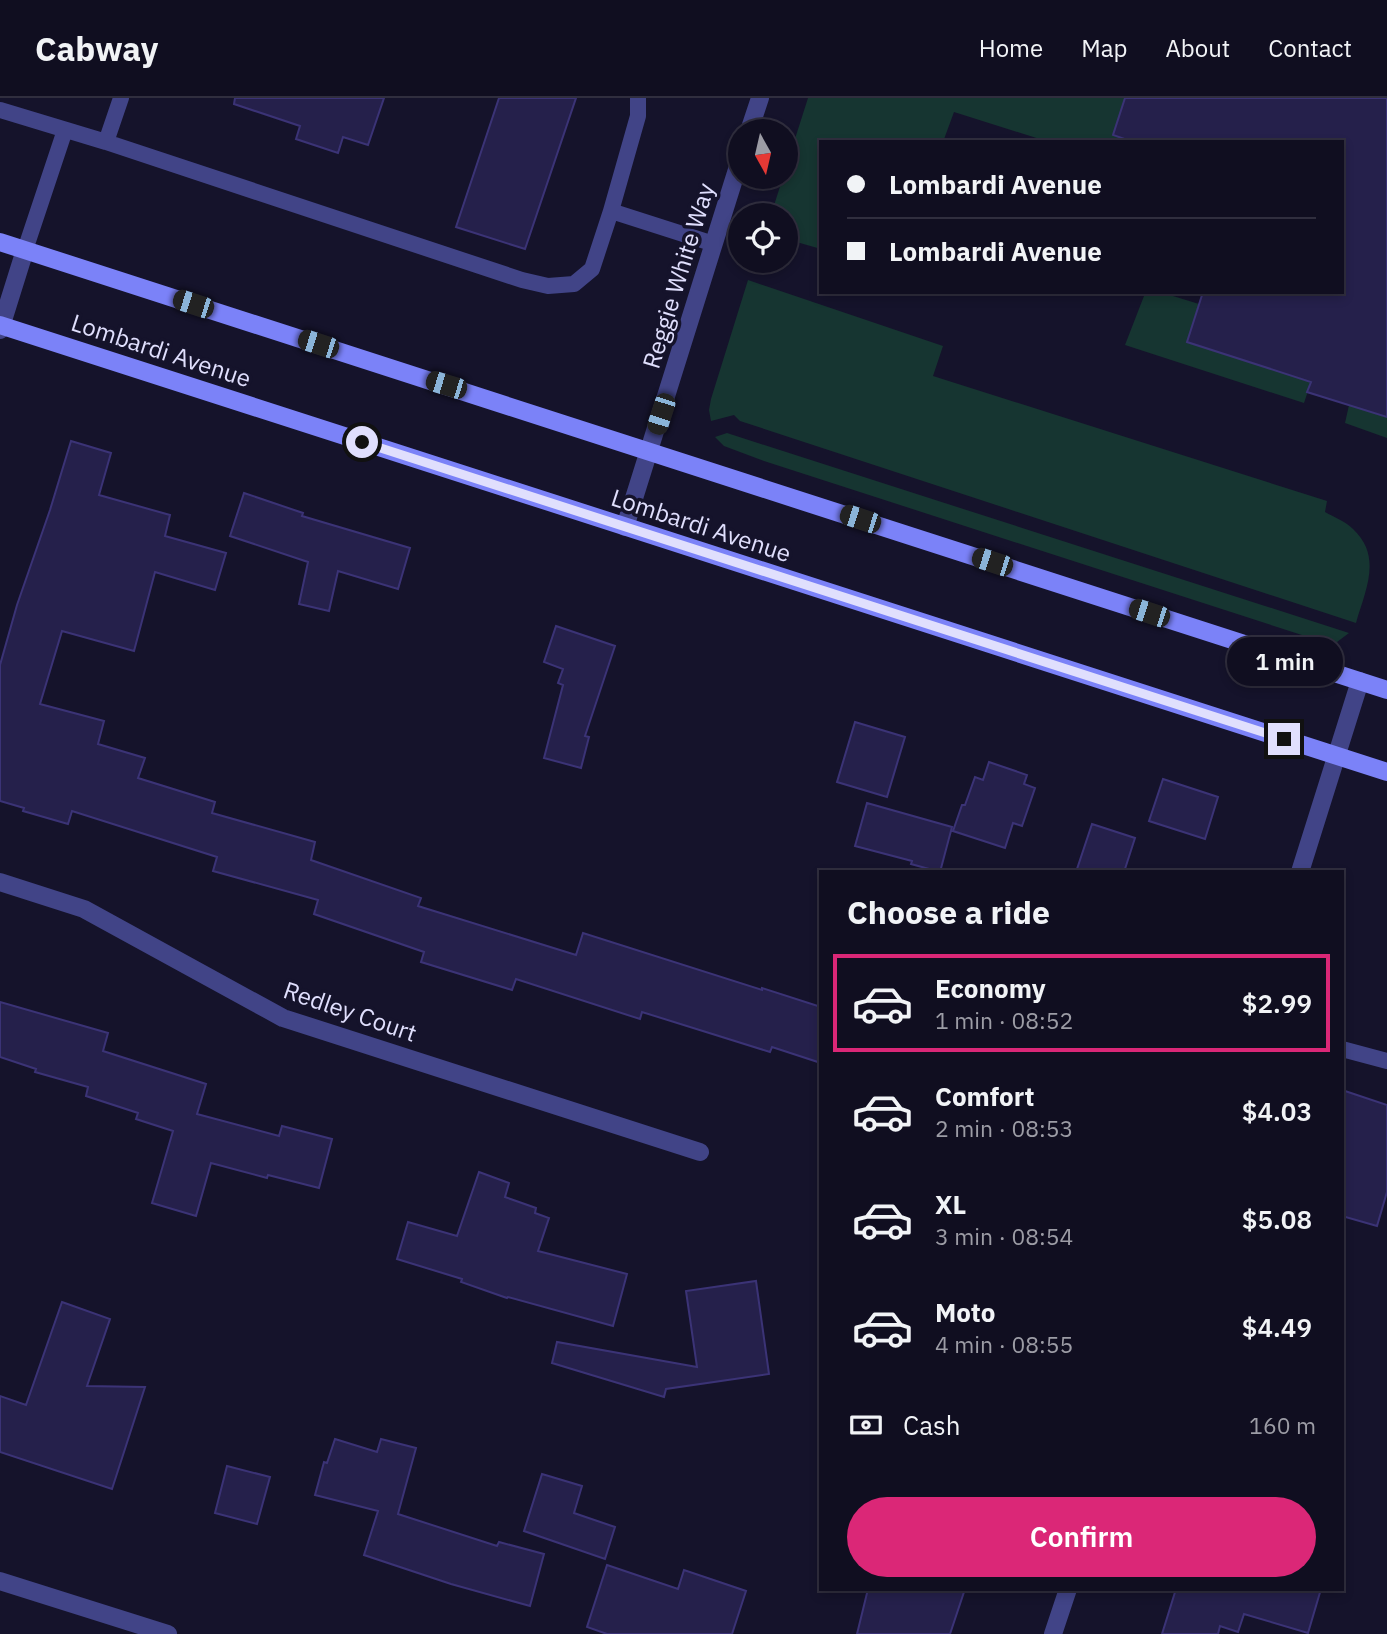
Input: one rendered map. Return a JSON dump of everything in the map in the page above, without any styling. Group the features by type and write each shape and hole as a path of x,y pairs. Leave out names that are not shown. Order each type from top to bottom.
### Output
{"main road":[{"path":"0,242 1387,690"},
{"name":"Lombardi Avenue","path":"0,326 1387,772"}],"street":[{"path":"753,119 760,98"},
{"name":"Reggie White Way","path":"625,527 731,189"},
{"path":"0,326 25,250"},
{"path":"1301,870 1360,681"},
{"name":"Redley Court","path":"0,881 84,909 283,1018 700,1152"},
{"path":"0,1581 168,1634"},
{"path":"1053,1634 1067,1591"}],"lane":[{"path":"106,142 121,98"},
{"path":"0,110 106,142 509,276 548,286 574,284 592,269 638,116 638,98"},
{"path":"25,250 65,130"},
{"path":"611,211 714,244"},
{"path":"1344,1049 1387,1061"}],"green space":[{"path":"808,98 1125,98 1113,135 1127,140 1043,140 954,112 944,140 819,140 819,248 798,242 798,203 775,203 779,189 798,189 798,129"},
{"path":"748,280 943,346 933,376 1327,501 1325,512 1353,529 1362,540 1370,563 1367,587 1356,623 740,421 734,415 711,421 711,399"},
{"path":"1166,294 1199,304 1187,342 1311,382 1304,403 1125,345 1144,296"},
{"path":"1349,405 1387,417 1387,438 1345,423"},
{"path":"727,433 1349,633 1333,645 764,461 724,446 715,437"}],"building":[{"path":"235,98 384,98 368,145 343,137 338,153 296,139 300,126 234,104"},
{"path":"499,98 576,98 525,249 456,227"},
{"path":"1125,98 1387,98 1387,417 1307,392 1311,382 1187,342 1202,294 1344,294 1344,140 1127,140 1113,135"},
{"path":"71,441 111,453 99,495 170,515 165,536 226,553 215,590 155,572 134,651 62,631 40,704 104,721 98,744 145,758 138,778 215,802 212,813 315,842 311,860 421,898 418,906 576,955 583,933 819,1006 819,1062 772,1047 770,1052 642,1012 640,1019 516,979 512,990 421,962 424,952 314,914 318,900 213,871 217,857 72,811 68,824 23,811 24,808 0,801 0,665 17,605"},
{"path":"244,493 303,513 302,516 410,548 398,589 338,571 329,611 299,604 308,562 230,536"},
{"path":"556,626 615,646 585,736 589,737 581,768 544,758 563,685 558,683 563,669 544,662"},
{"path":"855,722 905,737 887,797 837,782"},
{"path":"989,762 1027,775 1024,784 1035,788 1022,826 1013,823 1005,848 953,831 975,777 983,780"},
{"path":"1163,779 1218,797 1205,839 1149,821"},
{"path":"867,803 952,827 941,870 911,864 912,861 855,846"},
{"path":"1092,824 1135,838 1125,870 1077,870"},
{"path":"0,1002 108,1033 103,1051 206,1084 197,1114 279,1136 282,1126 332,1139 319,1188 211,1163 196,1216 152,1203 173,1131 136,1119 138,1113 86,1096 88,1087 35,1072 36,1069 0,1057"},
{"path":"1344,1091 1387,1105 1387,1192 1377,1226 1344,1217"},
{"path":"479,1172 509,1183 505,1197 536,1208 535,1213 549,1218 538,1251 627,1274 613,1326 507,1298 461,1282 462,1279 397,1259 408,1222 457,1236"},
{"path":"756,1281 769,1374 666,1389 664,1397 552,1363 557,1342 697,1367 686,1291"},
{"path":"62,1302 110,1319 87,1386 145,1387 112,1489 0,1452 0,1396 26,1405"},
{"path":"335,1439 377,1452 381,1439 416,1448 398,1514 497,1546 499,1542 544,1554 530,1606 451,1584 364,1555 378,1511 315,1495 324,1462 327,1463"},
{"path":"227,1466 270,1477 257,1524 215,1513"},
{"path":"542,1474 582,1486 574,1513 615,1527 605,1559 524,1531"},
{"path":"607,1565 678,1589 684,1570 746,1591 732,1634 607,1634 587,1627"},
{"path":"868,1591 964,1591 950,1634 857,1634"},
{"path":"1175,1591 1320,1591 1308,1633 1244,1614 1238,1632 1220,1626 1218,1634 1162,1634"}],"route":[{"path":"362,442 1284,739"}]}
